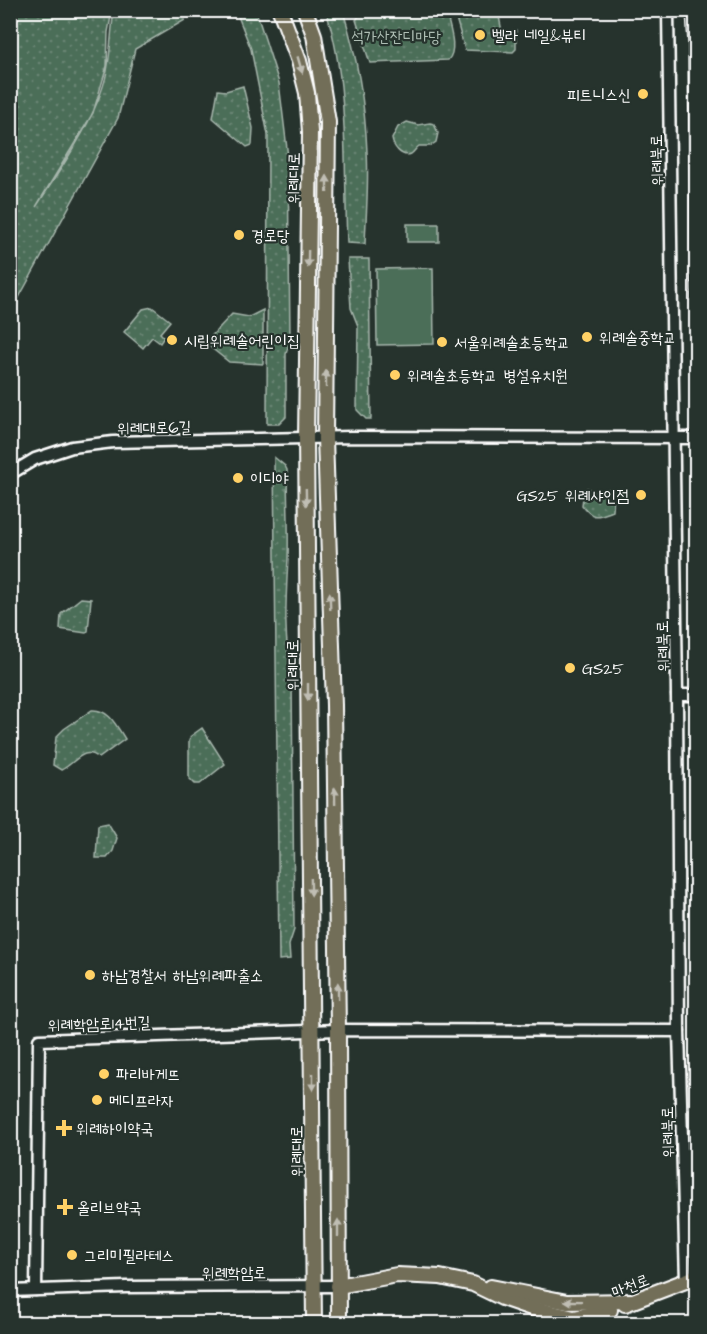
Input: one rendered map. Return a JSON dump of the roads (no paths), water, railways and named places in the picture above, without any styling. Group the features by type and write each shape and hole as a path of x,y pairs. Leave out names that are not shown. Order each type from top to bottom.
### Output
{"main road":[{"name":"위례대로","path":"280,10 299,61 307,93 310,132 306,438 314,1323"},
{"name":"위례대로","path":"305,10 314,35 328,122 325,438 333,685 339,1323"},
{"path":"338,1286 397,1275 440,1277 567,1302 632,1301"},
{"name":"마천로","path":"574,1323 691,1279"},
{"path":"473,1284 501,1298 574,1318 610,1310"}],"street":[{"name":"위례북로","path":"668,10 679,1030 691,1279"},
{"name":"위례대로6길","path":"10,474 35,459 72,447 91,444 306,438 696,438"},
{"path":"677,695 696,695"},
{"name":"위례학암로14번길","path":"36,1290 39,1040 338,1030 679,1030"},
{"name":"위례학암로","path":"10,1291 338,1286"}],"tram line":[{"path":"686,10 696,742"}],"place":[{"name":"벨라 네일&뷰티","path":"480,35"},
{"name":"피트니스신","path":"643,94"},
{"name":"경로당","path":"239,235"},
{"name":"위례솔중학교","path":"587,337"},
{"name":"시립위례솔어린이집","path":"172,340"},
{"name":"서울위례솔초등학교","path":"442,342"},
{"name":"위례솔초등학교 병설유치원","path":"395,375"},
{"name":"이디야","path":"238,478"},
{"name":"GS25 위례샤인점","path":"641,495"},
{"name":"GS25","path":"570,668"},
{"name":"하남경찰서 하남위례파출소","path":"90,975"},
{"name":"파리바게뜨","path":"104,1074"},
{"name":"메디프라자","path":"97,1100"},
{"name":"위례하이약국","path":"64,1128"},
{"name":"올리브약국","path":"65,1207"},
{"name":"그리미필라테스","path":"72,1255"}],"park label":[{"name":"석가산잔디마당","path":"396,36"}]}
